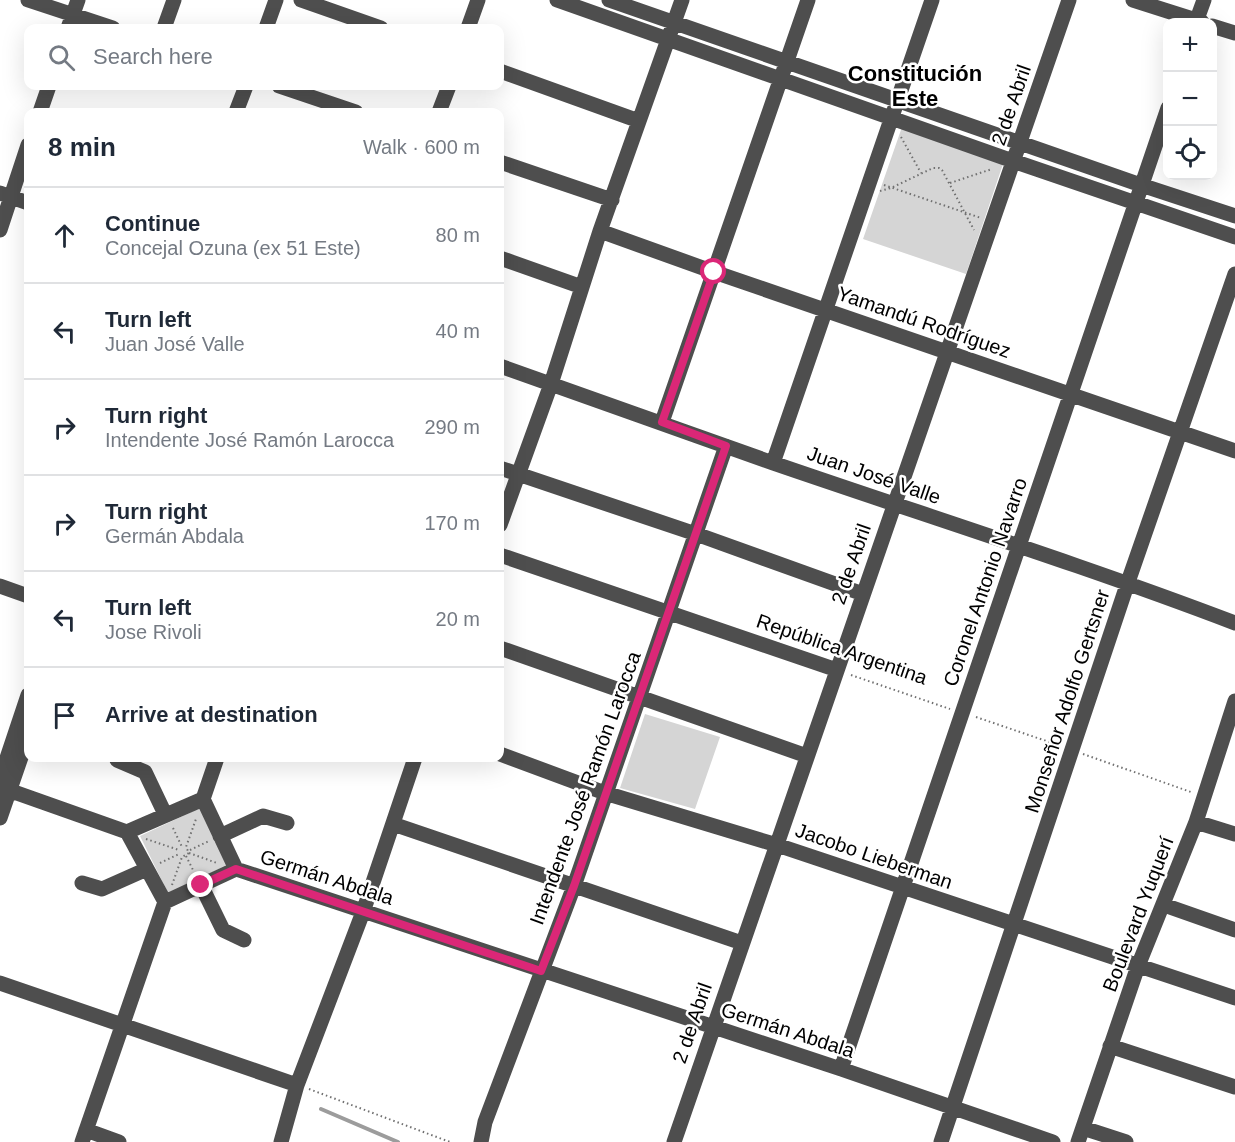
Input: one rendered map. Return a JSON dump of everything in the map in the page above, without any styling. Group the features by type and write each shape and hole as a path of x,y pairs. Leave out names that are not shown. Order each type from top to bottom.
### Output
{"street":[{"path":"28,0 71,22 78,0"},
{"path":"165,24 174,0"},
{"path":"267,24 276,0"},
{"path":"301,0 370,24"},
{"path":"469,24 478,0"},
{"path":"558,0 1235,237"},
{"path":"609,0 1235,216"},
{"path":"504,514 550,384 600,231 682,0"},
{"path":"662,422 808,0"},
{"path":"773,463 932,0"},
{"name":"2 de Abril","path":"674,1142 1070,0"},
{"path":"1133,0 1187,18"},
{"path":"1200,18 1204,0"},
{"path":"1217,28 1235,33"},
{"path":"504,72 639,121"},
{"path":"41,108 48,90"},
{"path":"238,108 244,90"},
{"path":"291,90 344,108"},
{"path":"441,108 447,90"},
{"name":"Coronel Antonio Navarro","path":"842,1069 1163,120"},
{"path":"0,230 5,195 24,154"},
{"path":"504,163 612,200"},
{"path":"5,195 24,202"},
{"name":"Yamandú Rodríguez","path":"600,231 1235,451"},
{"path":"504,259 582,286"},
{"name":"Monseñor Adolfo Gertsner","path":"941,1142 1128,582 1235,274"},
{"name":"Juan José Valle","path":"504,367 773,463 1128,582 1235,623"},
{"name":"Intendente José Ramón Larocca","path":"482,1142 485,1122 574,886 726,446"},
{"path":"504,470 696,534 863,594"},
{"name":"República Argentina","path":"504,556 837,670"},
{"path":"0,586 24,595"},
{"path":"504,649 807,756"},
{"name":"Boulevard Yuquerí","path":"1081,1135 1138,966 1196,822 1235,701"},
{"path":"0,818 3,786 24,710"},
{"path":"3,786 24,745"},
{"name":"Jacobo Lieberman","path":"504,755 605,793 777,845 1235,998"},
{"path":"122,762 145,772 165,814"},
{"path":"119,1142 84,1136 165,902 236,869 203,799 216,762"},
{"path":"281,1142 297,1085 363,912 414,762"},
{"path":"3,786 127,832 165,902"},
{"path":"127,832 203,799"},
{"path":"220,836 263,816 287,823"},
{"path":"1196,822 1235,834"},
{"path":"393,824 742,943"},
{"path":"82,883 102,890 147,869"},
{"name":"Germán Abdala","path":"236,869 712,1028 842,1069 1053,1142"},
{"path":"201,885 223,930 244,940"},
{"path":"1164,905 1235,930"},
{"path":"0,983 297,1085"},
{"path":"1110,1046 1235,1087"},
{"path":"1081,1135 1126,1142"}],"path":[{"path":"891,118 921,173"},
{"path":"864,195 891,188 921,173 939,168 950,183 983,249"},
{"path":"950,183 992,169"},
{"path":"870,180 992,222"},
{"name":"República Argentina","path":"837,670 1204,796"},
{"path":"165,902 203,799"},
{"path":"165,814 201,885"},
{"path":"127,832 236,869"},
{"path":"147,869 220,836"},
{"path":"297,1085 450,1142"}],"shaded area":[{"path":"902,127 1004,161 966,274 863,239"},
{"path":"645,714 720,737 695,809 620,788"},
{"path":"200,808 227,865 168,893 140,836"}],"waterway":[{"path":"321,1109 398,1142"}],"district":[{"name":"Constitución Este","path":"915,86"}],"route":[{"path":"201,885 236,869 541,971 574,886 726,446 662,422 714,272"}]}
